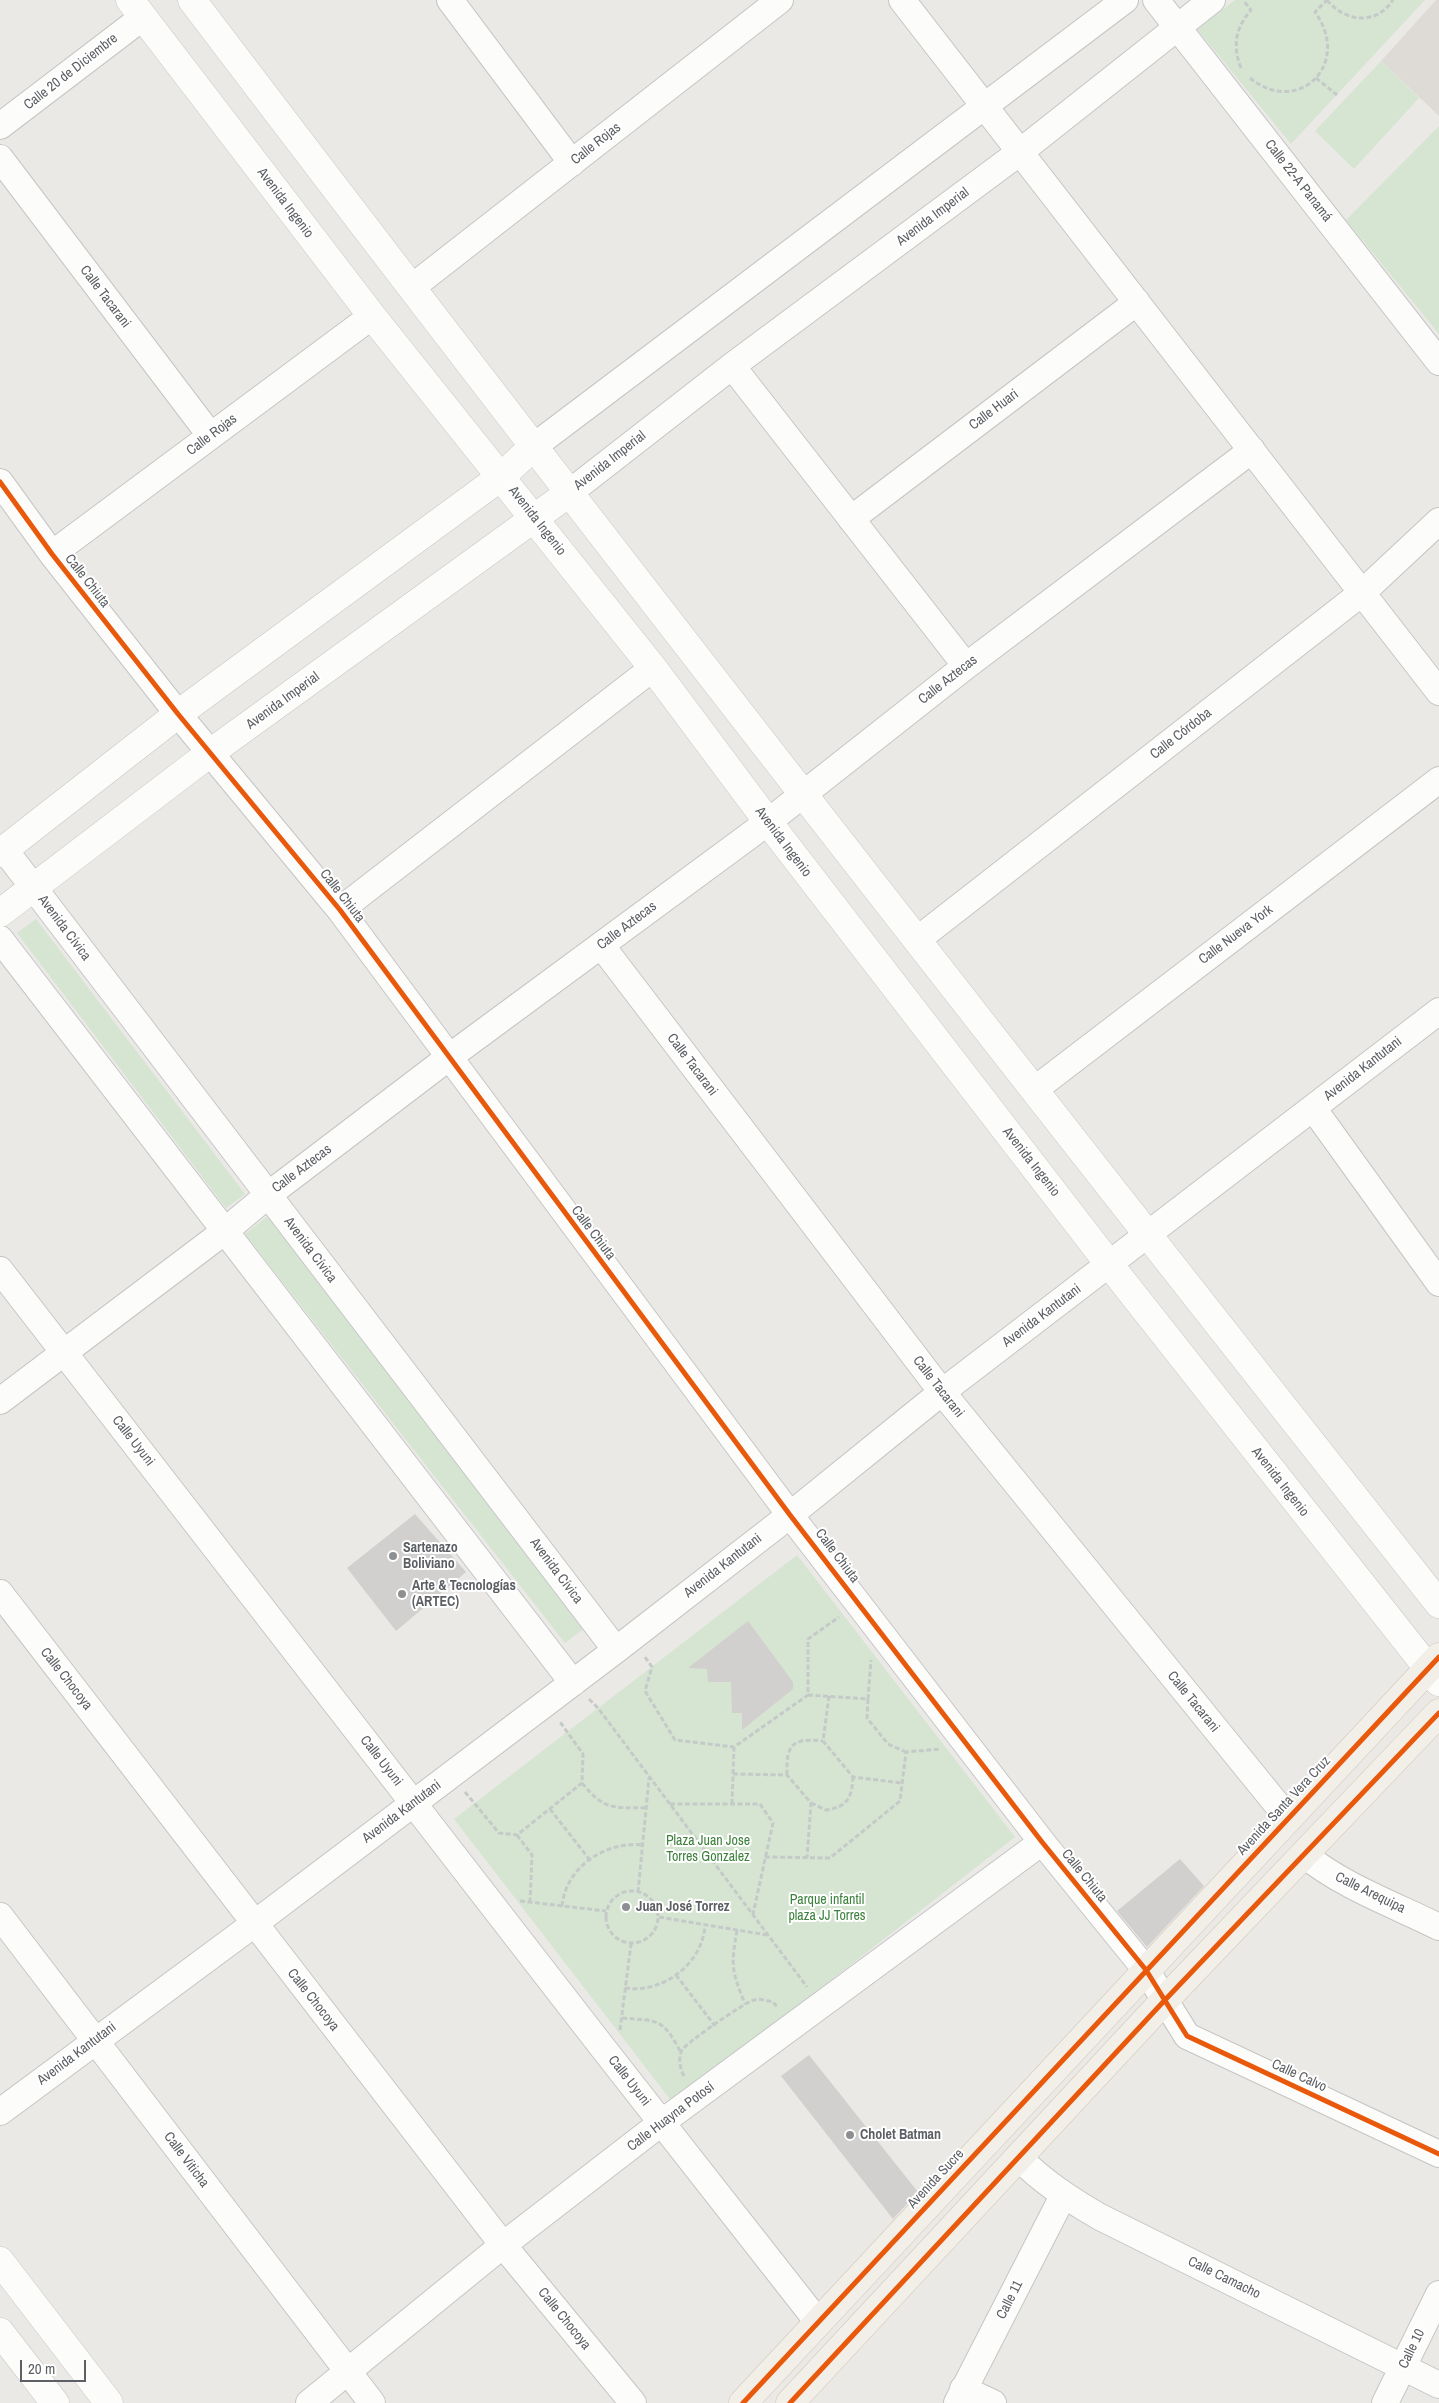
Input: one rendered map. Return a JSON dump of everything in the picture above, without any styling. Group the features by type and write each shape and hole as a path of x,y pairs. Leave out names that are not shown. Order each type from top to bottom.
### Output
{"main road":[{"name":"Avenida Santa Vera Cruz","path":"1146,1970 1288,1818 1435,1669"},
{"path":"790,2403 1164,2001 1439,1713"},
{"name":"Avenida Sucre","path":"743,2403 1146,1970"}],"street":[{"path":"192,0 533,447 1146,1234 1439,1604"},
{"name":"Calle Rojas","path":"411,288 780,0"},
{"path":"902,0 1439,692"},
{"path":"2,851 178,714 502,476 533,447 1125,0"},
{"name":"Calle 22-A Panamá","path":"1156,0 1439,362"},
{"name":"Avenida Imperial","path":"0,913 210,753 535,519 732,366 1020,152 1212,0"},
{"path":"462,4 572,163"},
{"name":"Calle 20 de Diciembre","path":"0,126 136,8"},
{"name":"Avenida Ingenio","path":"136,8 372,316 502,476 653,668 768,822 1110,1264 1435,1669"},
{"name":"Calle Tacarani","path":"0,158 210,436"},
{"name":"Calle Huari","path":"851,519 1137,302"},
{"name":"Calle Rojas","path":"52,554 372,316"},
{"path":"732,366 966,666"},
{"name":"Calle Aztecas","path":"0,1401 225,1232 268,1195 448,1058 768,822 966,666 1252,450"},
{"name":"Calle Chiuta","path":"0,482 52,554 178,714 340,910 448,1058 790,1515 1042,1842 1146,1970 1164,2001"},
{"name":"Calle Córdoba","path":"917,940 1363,592 1439,521"},
{"path":"340,910 653,668"},
{"name":"Calle Nueva York","path":"1034,1090 1439,780"},
{"name":"Avenida Cívica","path":"2,851 33,888 268,1195 624,1644"},
{"path":"0,939 573,1683"},
{"name":"Calle Tacarani","path":"601,946 942,1392 1288,1818"},
{"name":"Avenida Kantutani","path":"0,2112 414,1804 624,1644 790,1515 942,1392 1439,1010"},
{"path":"1313,1108 1439,1283"},
{"name":"Calle Uyuni","path":"0,1270 661,2123 818,2322"},
{"name":"Calle Chocoya","path":"0,1593 503,2245 633,2403"},
{"name":"Calle Huayna Potosí","path":"309,2403 503,2245 661,2123 1042,1842"},
{"name":"Calle Arequipa","path":"1305,1855 1319,1867 1337,1877 1439,1927"},
{"name":"Calle Viticha","path":"0,1916 372,2403"},
{"name":"Calle Calvo","path":"1164,2001 1187,2036 1439,2154"},
{"name":"Calle Camacho","path":"1018,2157 1040,2179 1064,2196 1100,2217 1439,2384"},
{"name":"Calle 11","path":"960,2396 1064,2196"},
{"path":"0,2261 109,2403"},
{"name":"Calle 10","path":"1385,2403 1439,2294"},
{"path":"0,2332 55,2403"},
{"path":"960,2396 993,2403"}],"path":[{"path":"1242,0 1251,10 1238,30 1235,43 1238,61 1248,77 1260,87 1274,92 1290,92 1304,87 1316,78 1324,66 1329,52 1329,38 1324,24 1315,12 1327,0 1334,9 1345,16 1357,19 1369,18 1380,13 1394,0"},
{"path":"1316,78 1337,96"},
{"path":"808,1694 808,1640 857,1602"},
{"path":"887,1641 872,1652 867,1718 888,1744 906,1752 946,1748 962,1738"},
{"path":"624,1644 652,1667 645,1691 675,1740 734,1747 808,1694 868,1699"},
{"path":"573,1683 598,1708 821,2005"},
{"path":"823,1741 829,1696"},
{"path":"548,1702 566,1733 583,1754 582,1783 596,1800 608,1806 646,1808"},
{"path":"853,1777 849,1798 844,1805 826,1810 811,1803 787,1775 787,1758 790,1748 795,1742 807,1739 823,1741 853,1777 902,1782"},
{"path":"732,1804 734,1747"},
{"path":"765,1857 830,1858 900,1801 906,1752"},
{"path":"733,1774 787,1775"},
{"path":"451,1775 499,1833 517,1835 582,1783"},
{"path":"638,1892 650,1777"},
{"path":"807,1858 811,1803"},
{"path":"670,1804 760,1804 773,1823 752,1914"},
{"path":"550,1809 589,1859"},
{"path":"517,1835 532,1855 530,1902"},
{"path":"562,1906 563,1896 573,1876 589,1859 611,1848 643,1845"},
{"path":"638,1892 653,1902 659,1917 652,1933 639,1942 631,1944 622,1942 609,1932 606,1923 606,1911 613,1898 620,1893 638,1892"},
{"path":"499,1914 517,1901 606,1911"},
{"path":"659,1917 768,1935"},
{"path":"625,1988 637,1990 659,1985 676,1975 696,1954 705,1931 705,1925"},
{"path":"736,1930 732,1965 733,1975 745,2004"},
{"path":"603,2048 620,2034 631,1944"},
{"path":"676,1975 715,2026"},
{"path":"680,2053 687,2043 715,2026 736,2008 756,1999 773,2002 792,2027"},
{"path":"622,2018 646,2020 669,2029 680,2053 680,2070 697,2097"}],"shaded area":[{"path":"1436,0 1439,0 1439,116 1381,61"}],"green space":[{"path":"1235,0 1425,0 1291,144 1197,29"},
{"path":"1381,61 1419,98 1354,169 1315,131"},
{"path":"1439,126 1439,334 1346,220"},
{"path":"36,919 245,1194 226,1208 17,933"},
{"path":"268,1216 589,1625 565,1643 245,1234"},
{"name":"Plaza Juan Jose Torres Gonzalez","path":"797,1555 1015,1837 673,2103 454,1819"}],"building":[{"path":"415,1514 466,1572 396,1631 347,1568"},
{"path":"748,1621 793,1682 793,1689 742,1730 742,1713 732,1713 731,1682 708,1682 707,1669 688,1668"},
{"path":"1180,1859 1204,1886 1147,1947 1117,1911"},
{"name":"Cholet Batman","path":"809,2055 918,2192 893,2219 781,2076"}],"cycle path":[{"path":"0,482 52,554 178,714 340,910 790,1515 1042,1842 1146,1970 1187,2036 1439,2154"},
{"path":"743,2403 1439,1657"},
{"path":"790,2403 1164,2001 1439,1713"}],"place":[{"name":"Sartenazo Boliviano","path":"393,1556"},
{"name":"Arte & Tecnologías (ARTEC)","path":"402,1594"},
{"name":"Juan José Torrez","path":"626,1907"},
{"name":"Cholet Batman","path":"850,2135"}],"park label":[{"name":"Parque infantil plaza JJ Torres","path":"827,1908"}]}
